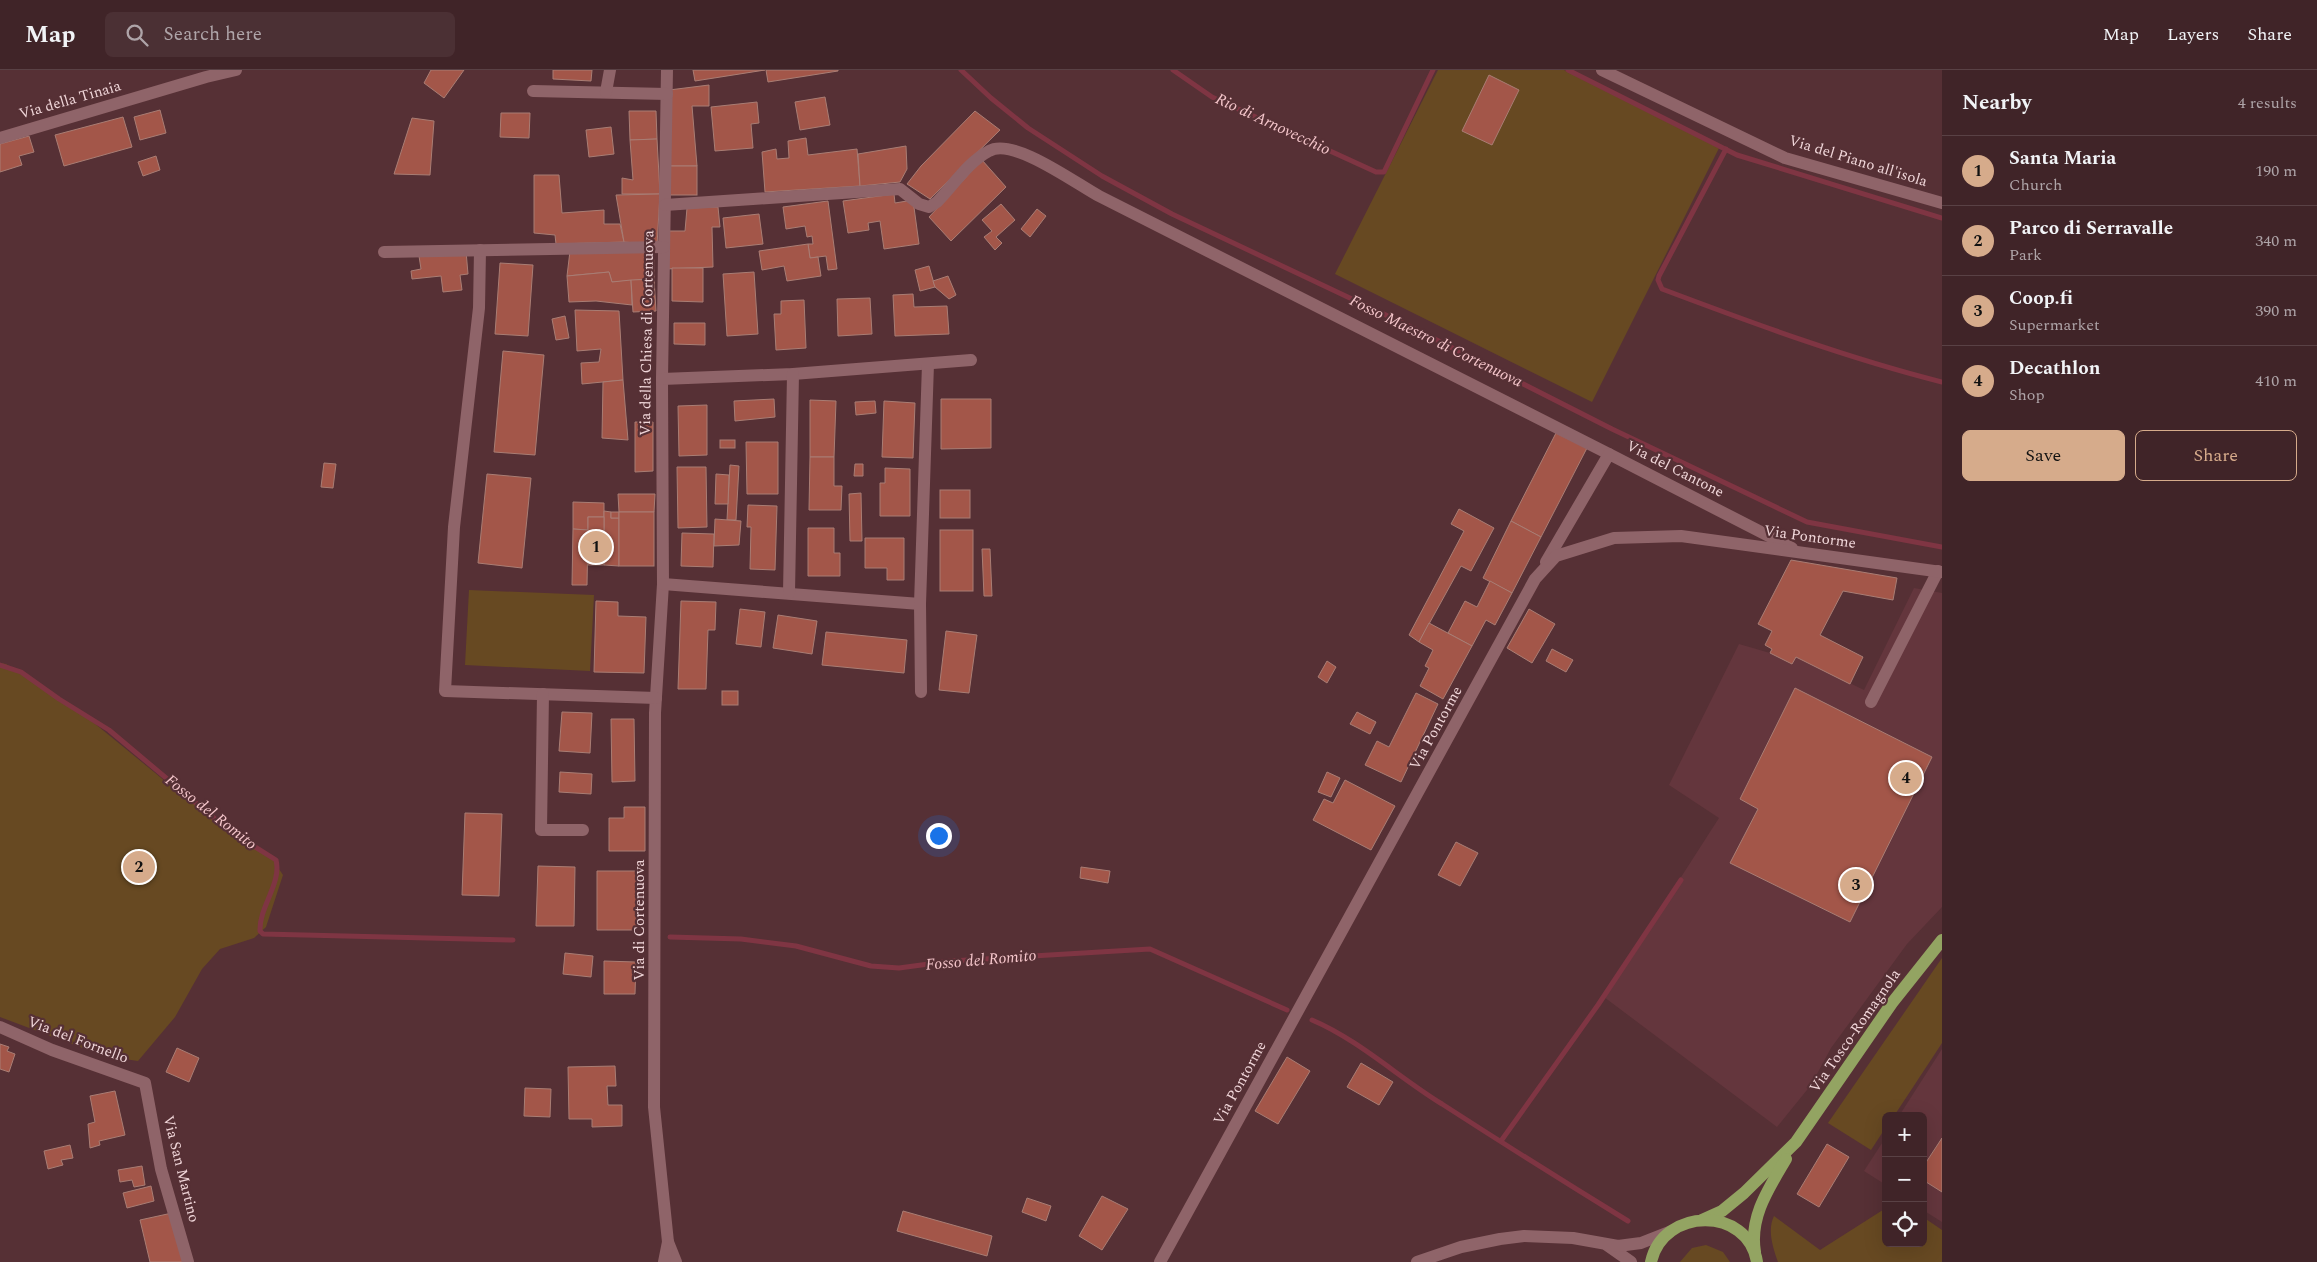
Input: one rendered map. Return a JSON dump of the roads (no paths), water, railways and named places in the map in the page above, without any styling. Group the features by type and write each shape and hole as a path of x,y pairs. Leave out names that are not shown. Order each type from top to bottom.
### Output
{"main road":[{"name":"Via Tosco-Romagnola","path":"1757,1260 1753,1239 1756,1216 1768,1190 1796,1142 1892,1003 1942,940"},
{"name":"Via Tosco-Romagnola","path":"1669,1232 1684,1223 1702,1220 1722,1211 1796,1142"},
{"name":"Via Tosco-Romagnola","path":"1702,1220 1719,1222 1735,1229 1748,1242 1757,1260"},
{"path":"1651,1262 1659,1243 1669,1232"}],"street":[{"name":"Via della Tinaia","path":"0,138 206,77 236,70"},
{"path":"606,92 610,70"},
{"name":"Via della Chiesa di Cortenuova","path":"662,591 662,379 667,70"},
{"name":"Via del Piano all'isola","path":"1602,70 1785,158 1942,203"},
{"path":"533,91 667,94"},
{"path":"665,205 900,188 920,204 929,207 937,202 978,157 990,149 1010,148 1024,152 1099,196 1610,454"},
{"path":"384,252 664,247"},
{"path":"480,250 479,308 454,526 445,691 656,698"},
{"path":"662,379 793,374 971,360"},
{"path":"920,692 920,604 928,364"},
{"path":"789,593 793,374"},
{"name":"Via del Cantone","path":"1535,579 1610,454 1801,552"},
{"name":"Via Pontorme","path":"1160,1262 1535,579 1556,556 1614,538 1681,536 1940,572"},
{"path":"1871,702 1940,572"},
{"path":"662,591 789,593 920,604"},
{"name":"Via di Cortenuova","path":"662,591 656,698 654,1107 668,1242 676,1262"},
{"path":"542,694 541,830 583,830"},
{"name":"Via del Fornello","path":"0,1027 52,1050 145,1083"},
{"name":"Via San Martino","path":"145,1083 162,1169 188,1262"},
{"path":"1416,1262 1460,1247 1524,1236 1573,1238 1607,1245 1641,1243 1669,1232"},
{"name":"Via di Cortenuova","path":"664,1262 668,1242"},
{"path":"1607,1245 1632,1262"}],"waterway":[{"name":"Fosso Maestro di Cortenuova","path":"961,70 991,98 1028,128 1102,176 1172,214 1409,326 1612,429 1807,522 1942,547"},
{"name":"Rio di Arnovecchio","path":"1173,70 1212,97 1376,172 1384,172 1433,70"},
{"path":"1568,70 1737,155 1942,218"},
{"path":"1726,149 1659,276 1658,280 1662,289 1836,351 1942,382"},
{"name":"Fosso del Romito","path":"0,665 21,672 59,699 109,730 228,830 276,860 276,877 261,922 260,931 263,934 513,940"},
{"path":"1501,1141 1598,1005 1681,880"},
{"name":"Fosso del Romito","path":"670,937 741,939 796,946 871,966 899,968 951,961 1150,949 1287,1010"},
{"path":"1312,1020 1346,1038 1426,1093 1628,1221"}],"place":[{"name":"Santa Maria","path":"596,547"},
{"name":"Decathlon","path":"1906,778"},
{"name":"Parco di Serravalle","path":"139,867"},
{"name":"Coop.fi","path":"1856,885"}]}
